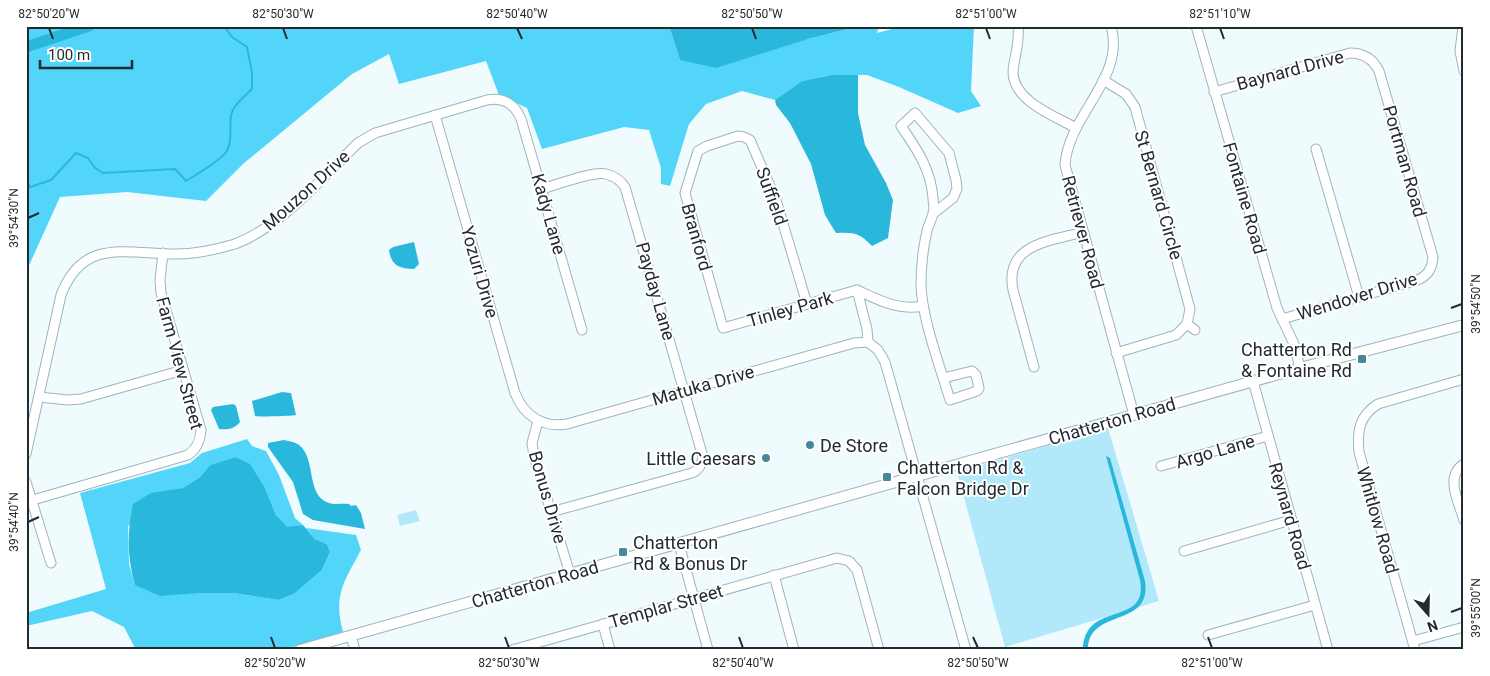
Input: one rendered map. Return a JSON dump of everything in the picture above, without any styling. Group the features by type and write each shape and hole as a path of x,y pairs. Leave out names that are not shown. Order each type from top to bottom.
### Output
{"main road":[{"name":"Chatterton Road","path":"300,650 1253,381 1464,325"}],"street":[{"path":"1018,26 1018,48 1013,73 1018,90 1031,103 1076,128"},
{"name":"Retriever Road","path":"1111,26 1114,46 1110,68 1076,128 1067,150 1065,165 1134,415"},
{"name":"Fontaine Road","path":"1196,26 1275,299 1294,344 1300,368"},
{"path":"1463,26 1460,51 1464,71"},
{"name":"Baynard Drive","path":"1214,92 1345,54 1356,53 1366,56"},
{"name":"Portman Road","path":"1366,56 1374,62 1379,71 1433,257 1430,270"},
{"name":"St Bernard Circle","path":"1103,80 1126,94 1134,107 1190,305 1187,324"},
{"name":"Mouzon Drive","path":"39,397 61,295 74,272 90,258 116,250 163,253 200,252 219,249 253,236 285,213 358,143 375,133 492,99 509,103"},
{"name":"Kady Lane","path":"509,103 517,110 522,119 582,330"},
{"path":"934,213 954,198 957,189 956,180 949,153 915,113 901,126 914,144 928,170 934,213 927,230 923,254 921,284 923,306 943,378 950,400 977,391 979,388 976,375 972,371 943,378"},
{"name":"Yozuri Drive","path":"435,115 516,393 524,409 538,421"},
{"name":"Suffield","path":"701,148 738,136 750,140 776,200 807,304"},
{"name":"Branford","path":"701,148 696,154 685,192 723,328"},
{"path":"1316,149 1359,297"},
{"name":"Payday Lane","path":"542,190 601,173 621,181 625,187 703,457 696,471 687,475 551,512"},
{"path":"1034,368 1012,290 1013,265 1020,254 1030,248 1083,232"},
{"name":"Farm View Street","path":"29,501 188,455 196,449 201,430 160,287 163,253"},
{"name":"Wendover Drive","path":"1282,319 1418,280 1430,270"},
{"name":"Tinley Park","path":"857,290 867,329 868,342"},
{"name":"Tinley Park","path":"723,328 857,290 892,306 906,308 923,306"},
{"path":"1116,352 1172,337 1182,331 1187,324 1195,330"},
{"path":"868,342 881,353 885,362 966,650"},
{"name":"Matuka Drive","path":"538,421 552,425 568,424 854,343 868,342"},
{"path":"26,454 39,397 68,400 81,399 183,370"},
{"name":"Whitlow Road","path":"1414,646 1359,452 1358,435 1363,418 1372,408 1384,401 1464,379"},
{"name":"Reynard Road","path":"1253,381 1328,650"},
{"name":"Bonus Drive","path":"538,421 532,443 534,456 570,574"},
{"name":"Argo Lane","path":"1162,466 1268,436"},
{"path":"1464,464 1455,472 1454,483 1464,520"},
{"path":"26,482 29,501 51,563"},
{"path":"1184,550 1291,520"},
{"path":"679,544 708,650"},
{"name":"Templar Street","path":"516,649 774,575 841,558 855,566 859,574 879,650"},
{"path":"774,575 794,650"},
{"path":"1208,635 1316,605"},
{"path":"603,624 610,650"},
{"path":"1414,646 1464,627"},
{"path":"351,636 355,650"}],"shaded area":[{"path":"26,26 669,26 680,60 808,39 848,29 849,26 879,26 877,33 903,26 974,26 971,91 981,106 958,113 867,75 831,75 802,81 775,100 742,91 706,104 689,124 670,186 661,184 661,168 649,130 624,127 542,149 527,108 499,95 486,61 399,84 389,54 352,74 243,164 206,201 127,192 60,197 26,272"},
{"path":"669,26 849,26 848,29 808,39 716,68 680,60"},
{"path":"831,75 858,75 858,113 865,145 893,200 888,238 872,246 864,238 856,234 836,233 825,215 811,164 790,123 776,105 775,100 802,81"},
{"path":"414,242 419,264 414,269 400,267 394,263 389,250 393,247"},
{"path":"282,392 291,393 296,415 255,416 252,401"},
{"path":"233,404 236,406 240,422 231,428 219,429 211,410 213,407"},
{"path":"1108,428 1159,601 1005,647 957,472"},
{"path":"247,439 252,446 266,451 279,475 295,518 303,525 287,528 276,515 265,488 235,457 210,465 200,477 183,488 170,491 128,526 129,564 135,585 199,593 233,593 278,600 294,594 322,570 330,552 327,544 315,539 306,528 356,535 361,550 345,580 340,598 339,608 343,632 283,650 136,650 124,627 92,611 26,626 26,613 106,589 80,493 190,463 202,453"},
{"path":"284,440 299,445 304,451 317,493 322,499 331,504 356,505 361,513 365,529 313,520 303,514 293,482 268,447 268,443"},
{"path":"1106,456 1110,458 1145,581 1145,596 1139,606 1130,613 1098,628 1091,637 1088,650 1083,650 1086,634 1094,624 1126,610 1135,604 1140,595 1140,580"},
{"path":"235,457 250,464 265,488 276,515 287,527 303,525 315,539 327,544 330,552 322,570 294,594 278,600 233,593 160,596 135,585 130,565 129,545 133,504 151,493 183,488 200,477 210,465"},
{"path":"416,510 420,521 400,526 397,515"}],"waterway":[{"path":"26,47 89,26"},
{"path":"26,179 30,187 51,180 76,153 88,158 95,168 103,173 175,169 186,181 214,163 224,155 229,147 232,112 239,101 252,89 252,73 247,47 232,37 224,26"}],"place":[{"name":"Chatterton Rd & Fontaine Rd","path":"1362,359"},
{"name":"De Store","path":"810,445"},
{"name":"Little Caesars","path":"766,458"},
{"name":"Chatterton Rd & Falcon Bridge Dr","path":"887,477"},
{"name":"Chatterton Rd & Bonus Dr","path":"623,552"}]}
